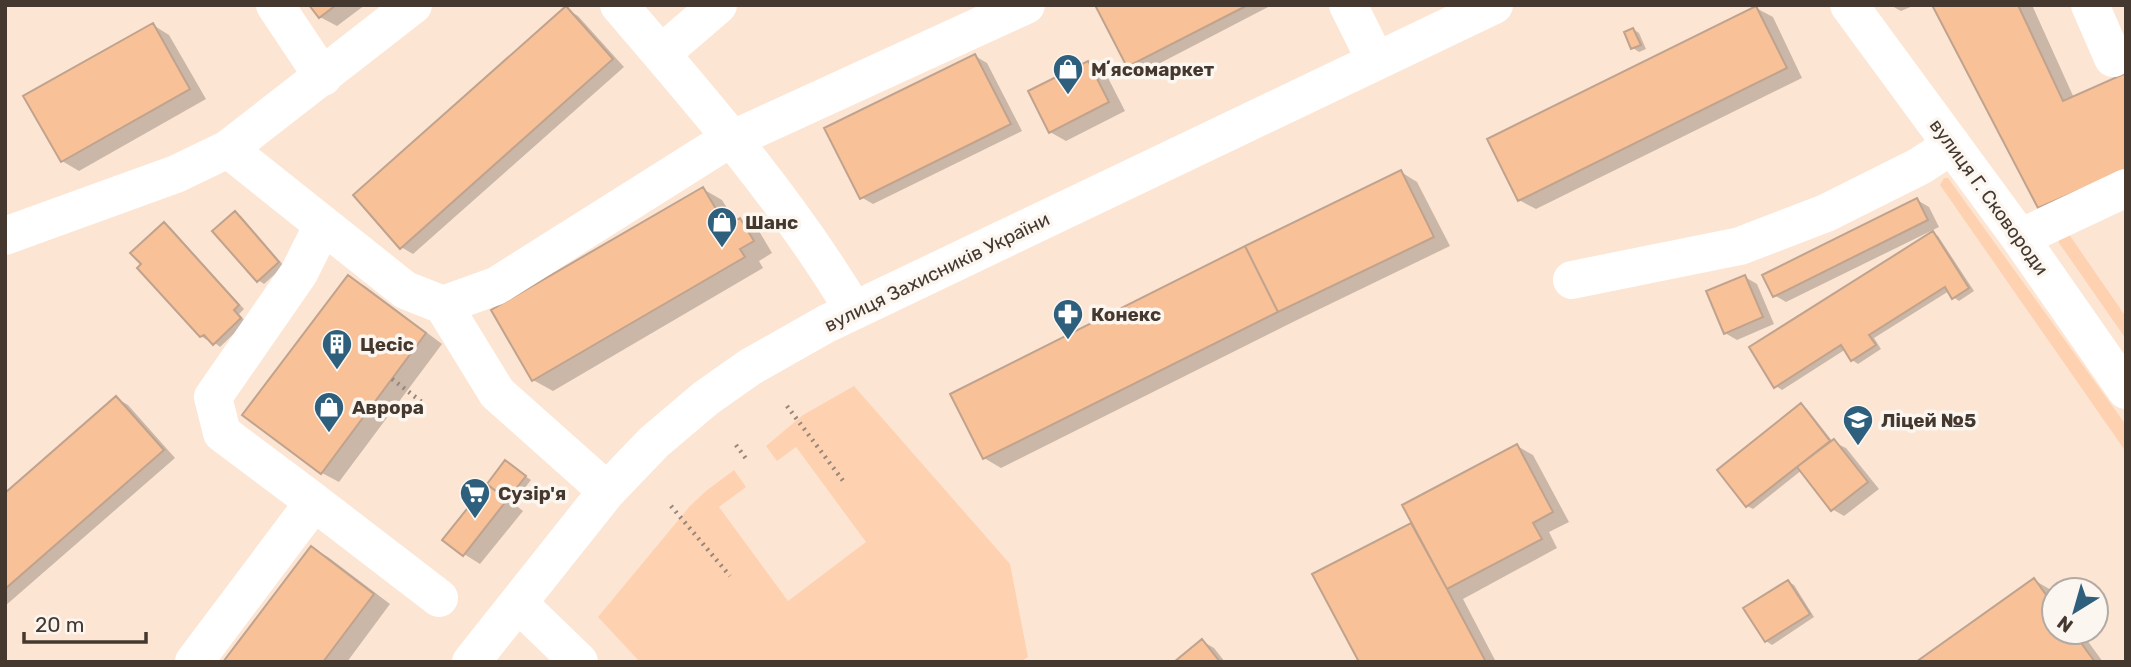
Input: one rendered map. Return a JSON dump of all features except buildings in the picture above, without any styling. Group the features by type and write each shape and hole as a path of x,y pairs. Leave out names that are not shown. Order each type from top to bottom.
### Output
{"street":[{"path":"275,5 323,77"},
{"path":"5,236 176,174 228,149 413,5"},
{"path":"619,5 734,139 826,263 854,311"},
{"path":"662,54 718,5"},
{"path":"443,305 496,286 718,146 1026,5"},
{"path":"1348,5 1376,61"},
{"name":"вулиця Захисників України","path":"471,662 607,491 654,442 706,398 750,367 854,311 1494,5"},
{"name":"вулиця Г. Сковороди","path":"1849,5 2020,238 2126,390"},
{"path":"2090,5 2113,58"},
{"path":"1572,280 1740,246 1826,213 1920,166 1952,145"},
{"path":"228,149 405,290 443,305 497,393 607,491"},
{"path":"2020,238 2126,188"},
{"path":"323,225 299,273 213,397 222,433 439,598"},
{"path":"194,662 314,502"},
{"path":"518,603 579,662"}],"path":[{"path":"392,379 423,403"},
{"path":"788,406 844,482"},
{"path":"736,444 747,460"},
{"path":"671,506 730,576"}],"shaded area":[{"path":"1944,178 1948,178 2126,425 2126,452 1940,185"},
{"path":"2066,230 2126,317 2126,339 2059,243 2056,235"},
{"path":"854,386 1010,564 1028,657 1020,662 640,662 598,617 690,506 734,470 746,487 719,507 788,601 866,542 796,447 777,461 766,446 803,415"}],"place":[{"name":"Мʼясомаркет","path":"1068,96"},
{"name":"Шанс","path":"722,249"},
{"name":"Конекс","path":"1068,341"},
{"name":"Цесіс","path":"337,371"},
{"name":"Аврора","path":"329,434"},
{"name":"Ліцей №5","path":"1858,447"},
{"name":"Сузір'я","path":"475,520"}]}
